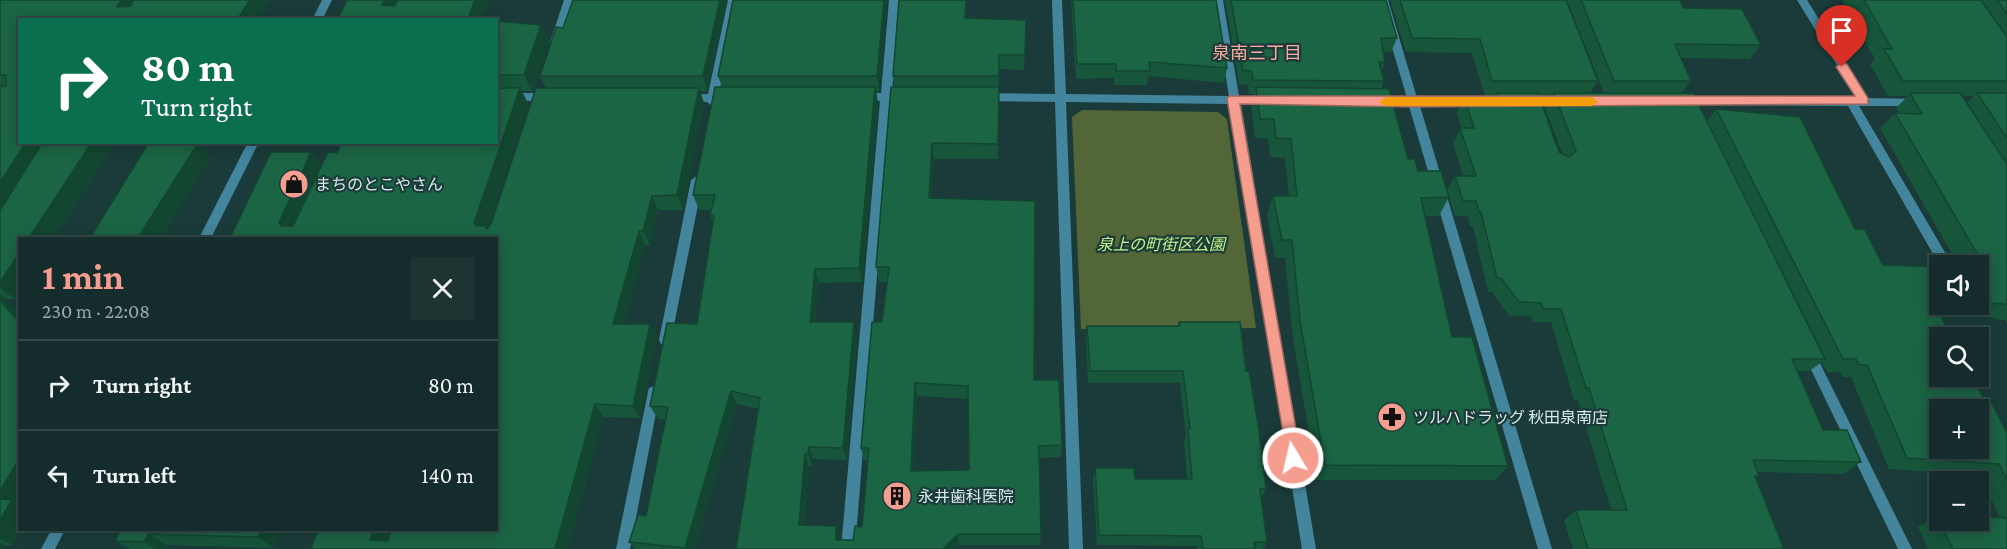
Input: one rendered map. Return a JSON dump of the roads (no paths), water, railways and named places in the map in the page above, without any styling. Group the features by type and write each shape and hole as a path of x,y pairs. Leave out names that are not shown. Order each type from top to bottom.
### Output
{"street":[{"path":"318,18 327,0"},
{"path":"552,53 569,0"},
{"path":"712,104 734,0"},
{"path":"848,549 894,0"},
{"path":"1057,0 1076,549"},
{"path":"1218,0 1309,549"},
{"path":"1383,0 1545,549"},
{"path":"1802,0 1864,101"},
{"path":"532,111 541,85"},
{"path":"498,97 561,97"},
{"path":"851,97 920,97"},
{"path":"967,97 1281,100"},
{"path":"677,98 712,104 735,98"},
{"path":"1365,101 1483,102"},
{"path":"1851,101 1941,255"},
{"path":"1684,105 1851,101 1928,102"},
{"path":"206,237 253,144"},
{"path":"662,352 699,168"},
{"path":"1800,336 1905,549"},
{"path":"623,549 658,376"},
{"path":"48,549 57,531"}],"place":[{"name":"まちのとこやさん","path":"294,184"},
{"name":"ツルハドラッグ 秋田泉南店","path":"1392,417"},
{"name":"永井歯科医院","path":"897,496"}],"district":[{"name":"泉南三丁目","path":"1257,53"}],"park label":[{"name":"泉上の町街区公園","path":"1161,244"}]}
